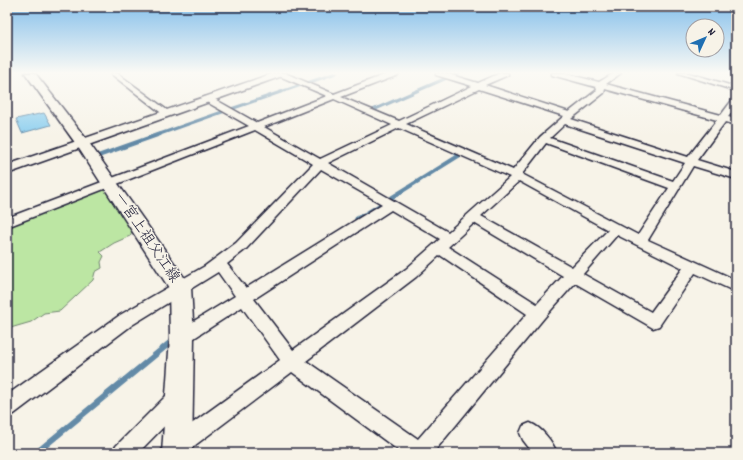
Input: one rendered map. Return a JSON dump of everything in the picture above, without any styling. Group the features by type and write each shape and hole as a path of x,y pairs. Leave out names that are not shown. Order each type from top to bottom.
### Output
{"main road":[{"name":"一宮上祖父江線","path":"46,94 82,143 180,287 182,337 177,450"}],"street":[{"path":"143,94 168,113"},
{"path":"7,170 221,94"},
{"path":"330,94 515,176 566,201 615,230 736,286"},
{"path":"7,223 337,94"},
{"path":"7,407 126,320 210,270 241,246 320,163 462,94"},
{"path":"503,94 736,176"},
{"path":"177,450 291,361 333,332 411,273 516,178 515,176 543,139 566,117 595,94"},
{"path":"635,94 736,122"},
{"path":"208,99 391,204 538,313"},
{"path":"640,242 691,161 736,101"},
{"path":"543,139 675,186"},
{"path":"182,337 391,204"},
{"path":"473,216 653,321 692,266"},
{"path":"219,263 245,296 291,361 420,453 538,313 615,230"},
{"path":"123,453 180,397"},
{"path":"530,434 546,453"}],"green space":[{"path":"105,186 117,203 115,206 119,208 127,220 132,231 130,236 114,243 100,252 104,256 101,262 102,268 95,272 93,280 60,311 44,313 31,322 7,329 7,222"}],"water":[{"path":"44,113 51,125 22,133 16,119"}],"waterway":[{"path":"231,109 273,94"},
{"path":"388,117 373,110 409,94"},
{"path":"157,135 225,111"},
{"path":"405,125 417,118"},
{"path":"98,156 160,134"},
{"path":"391,198 460,155 455,153"},
{"path":"362,216 383,203"},
{"path":"357,219 364,215"},
{"path":"36,453 172,341"}]}
